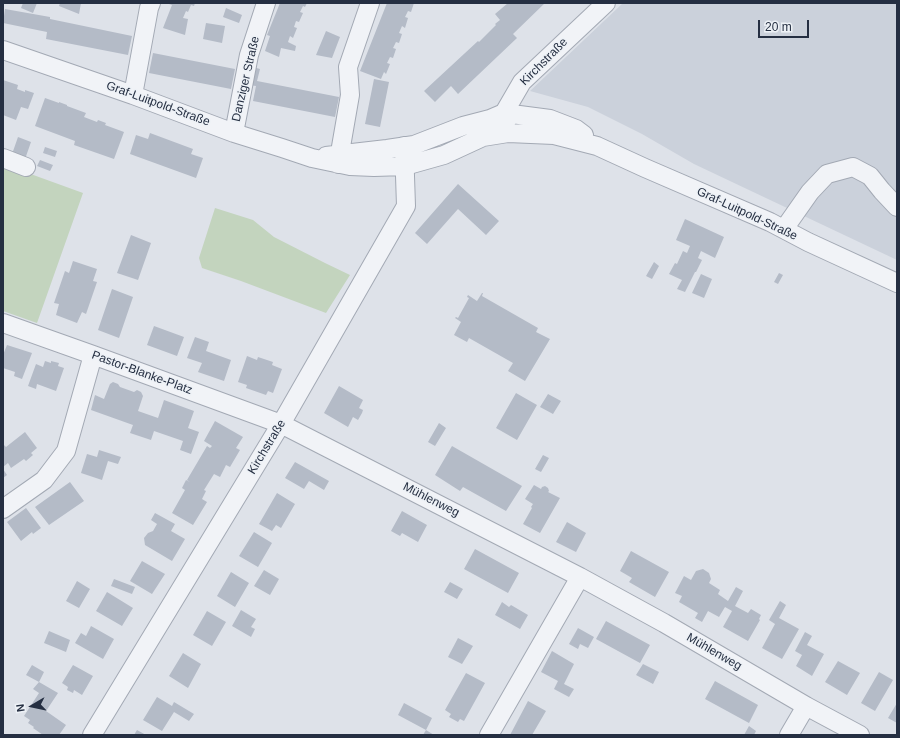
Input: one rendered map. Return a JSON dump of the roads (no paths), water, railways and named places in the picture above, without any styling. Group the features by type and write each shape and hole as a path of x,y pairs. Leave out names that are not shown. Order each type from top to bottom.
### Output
{"street":[{"path":"134,95 151,3"},
{"name":"Danziger Straße","path":"234,133 249,55 266,3"},
{"path":"339,159 350,95 348,67 370,3"},
{"name":"Kirchstraße","path":"504,113 522,82 606,3"},
{"name":"Graf-Luitpold-Straße","path":"3,50 134,95 234,133 312,158 339,159 414,145 463,126 490,119 504,113 550,119 576,129 597,146"},
{"path":"504,113 508,133"},
{"name":"Graf-Luitpold-Straße","path":"339,159 350,166 405,166 444,155 483,138 508,133 554,135 597,146 770,222 808,242 897,283"},
{"name":"Kirchstraße","path":"92,735 281,424 406,206 404,146"},
{"path":"3,158 26,167"},
{"path":"784,229 810,192 827,174 853,167 870,176 897,207"},
{"name":"Pastor-Blanke-Platz","path":"3,323 281,424"},
{"path":"3,509 44,480 66,451 93,355"},
{"name":"Mühlenweg","path":"281,424 580,577 664,623 806,706 860,735"},
{"path":"489,735 580,577"},
{"path":"789,735 806,706"}]}
